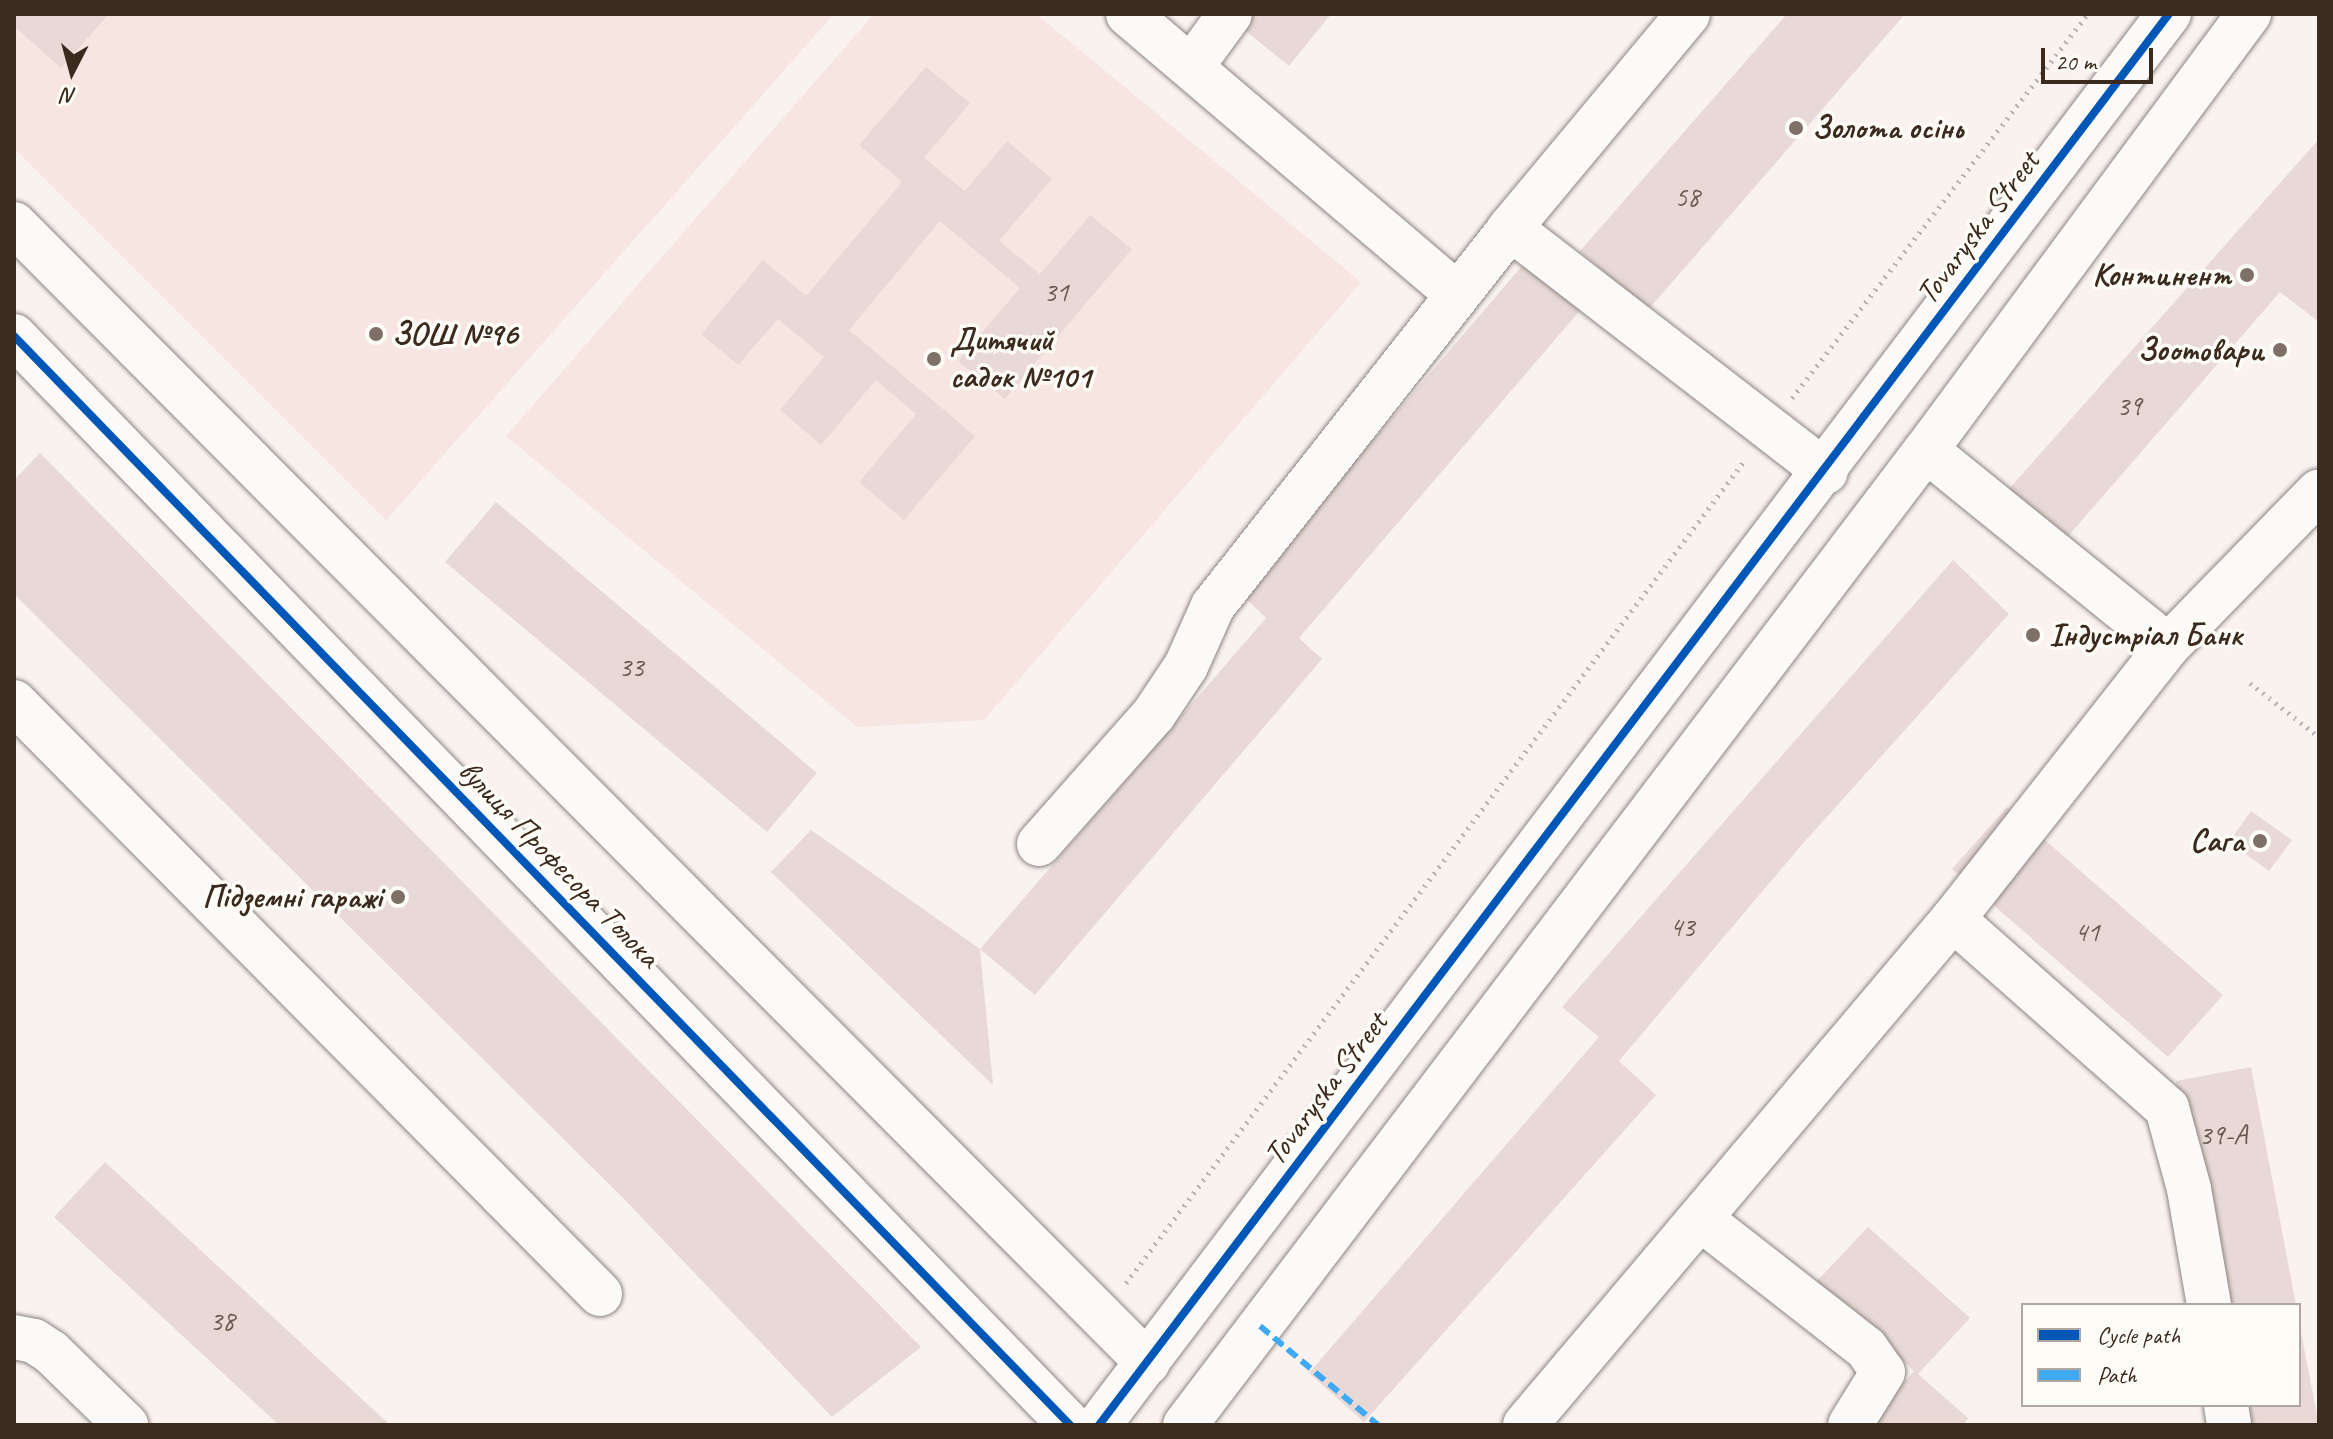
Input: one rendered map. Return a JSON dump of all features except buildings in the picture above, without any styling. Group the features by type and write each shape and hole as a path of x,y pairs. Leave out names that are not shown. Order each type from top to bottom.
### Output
{"street":[{"path":"1128,14 1457,294"},
{"path":"1192,66 1230,14"},
{"path":"1039,844 1154,714 1186,666 1213,606 1457,294 1688,14"},
{"name":"Tovaryska Street","path":"1099,1425 1826,472 2169,14"},
{"path":"1195,1420 1926,450 2249,14"},
{"path":"14,224 1148,1363"},
{"path":"1510,228 1826,472"},
{"name":"вулиця Професора Толока","path":"14,336 1070,1425"},
{"path":"1926,450 2168,646"},
{"path":"1525,1425 1702,1220 1953,919 2168,646 2319,491"},
{"path":"14,702 600,1294"},
{"path":"1953,919 2167,1108 2189,1189 2209,1303"},
{"path":"1702,1220 1866,1348 1883,1372 1850,1425"},
{"path":"14,1337 34,1341 51,1352 126,1425"}],"path":[{"path":"1103,1315 1769,429 2088,14"},
{"path":"2250,683 2319,737"}],"shaded area":[{"name":"ЗОШ №96","path":"14,14 834,14 386,520 14,148"},
{"name":"Дитячий садок №101","path":"874,14 1036,14 1361,282 984,720 857,727 506,436"}],"marked path":[{"path":"1260,1326 1378,1425"}],"cycle path":[{"path":"1099,1425 2169,14"},
{"path":"14,336 1070,1425"}],"place":[{"name":"Золота осінь","path":"1796,128"},
{"name":"Континент","path":"2247,275"},
{"name":"ЗОШ №96","path":"376,334"},
{"name":"Зоотовари","path":"2280,350"},
{"name":"Дитячий садок №101","path":"934,359"},
{"name":"Індустріал Банк","path":"2033,635"},
{"name":"Сага","path":"2260,841"},
{"name":"Підземні гаражі","path":"398,897"}]}
